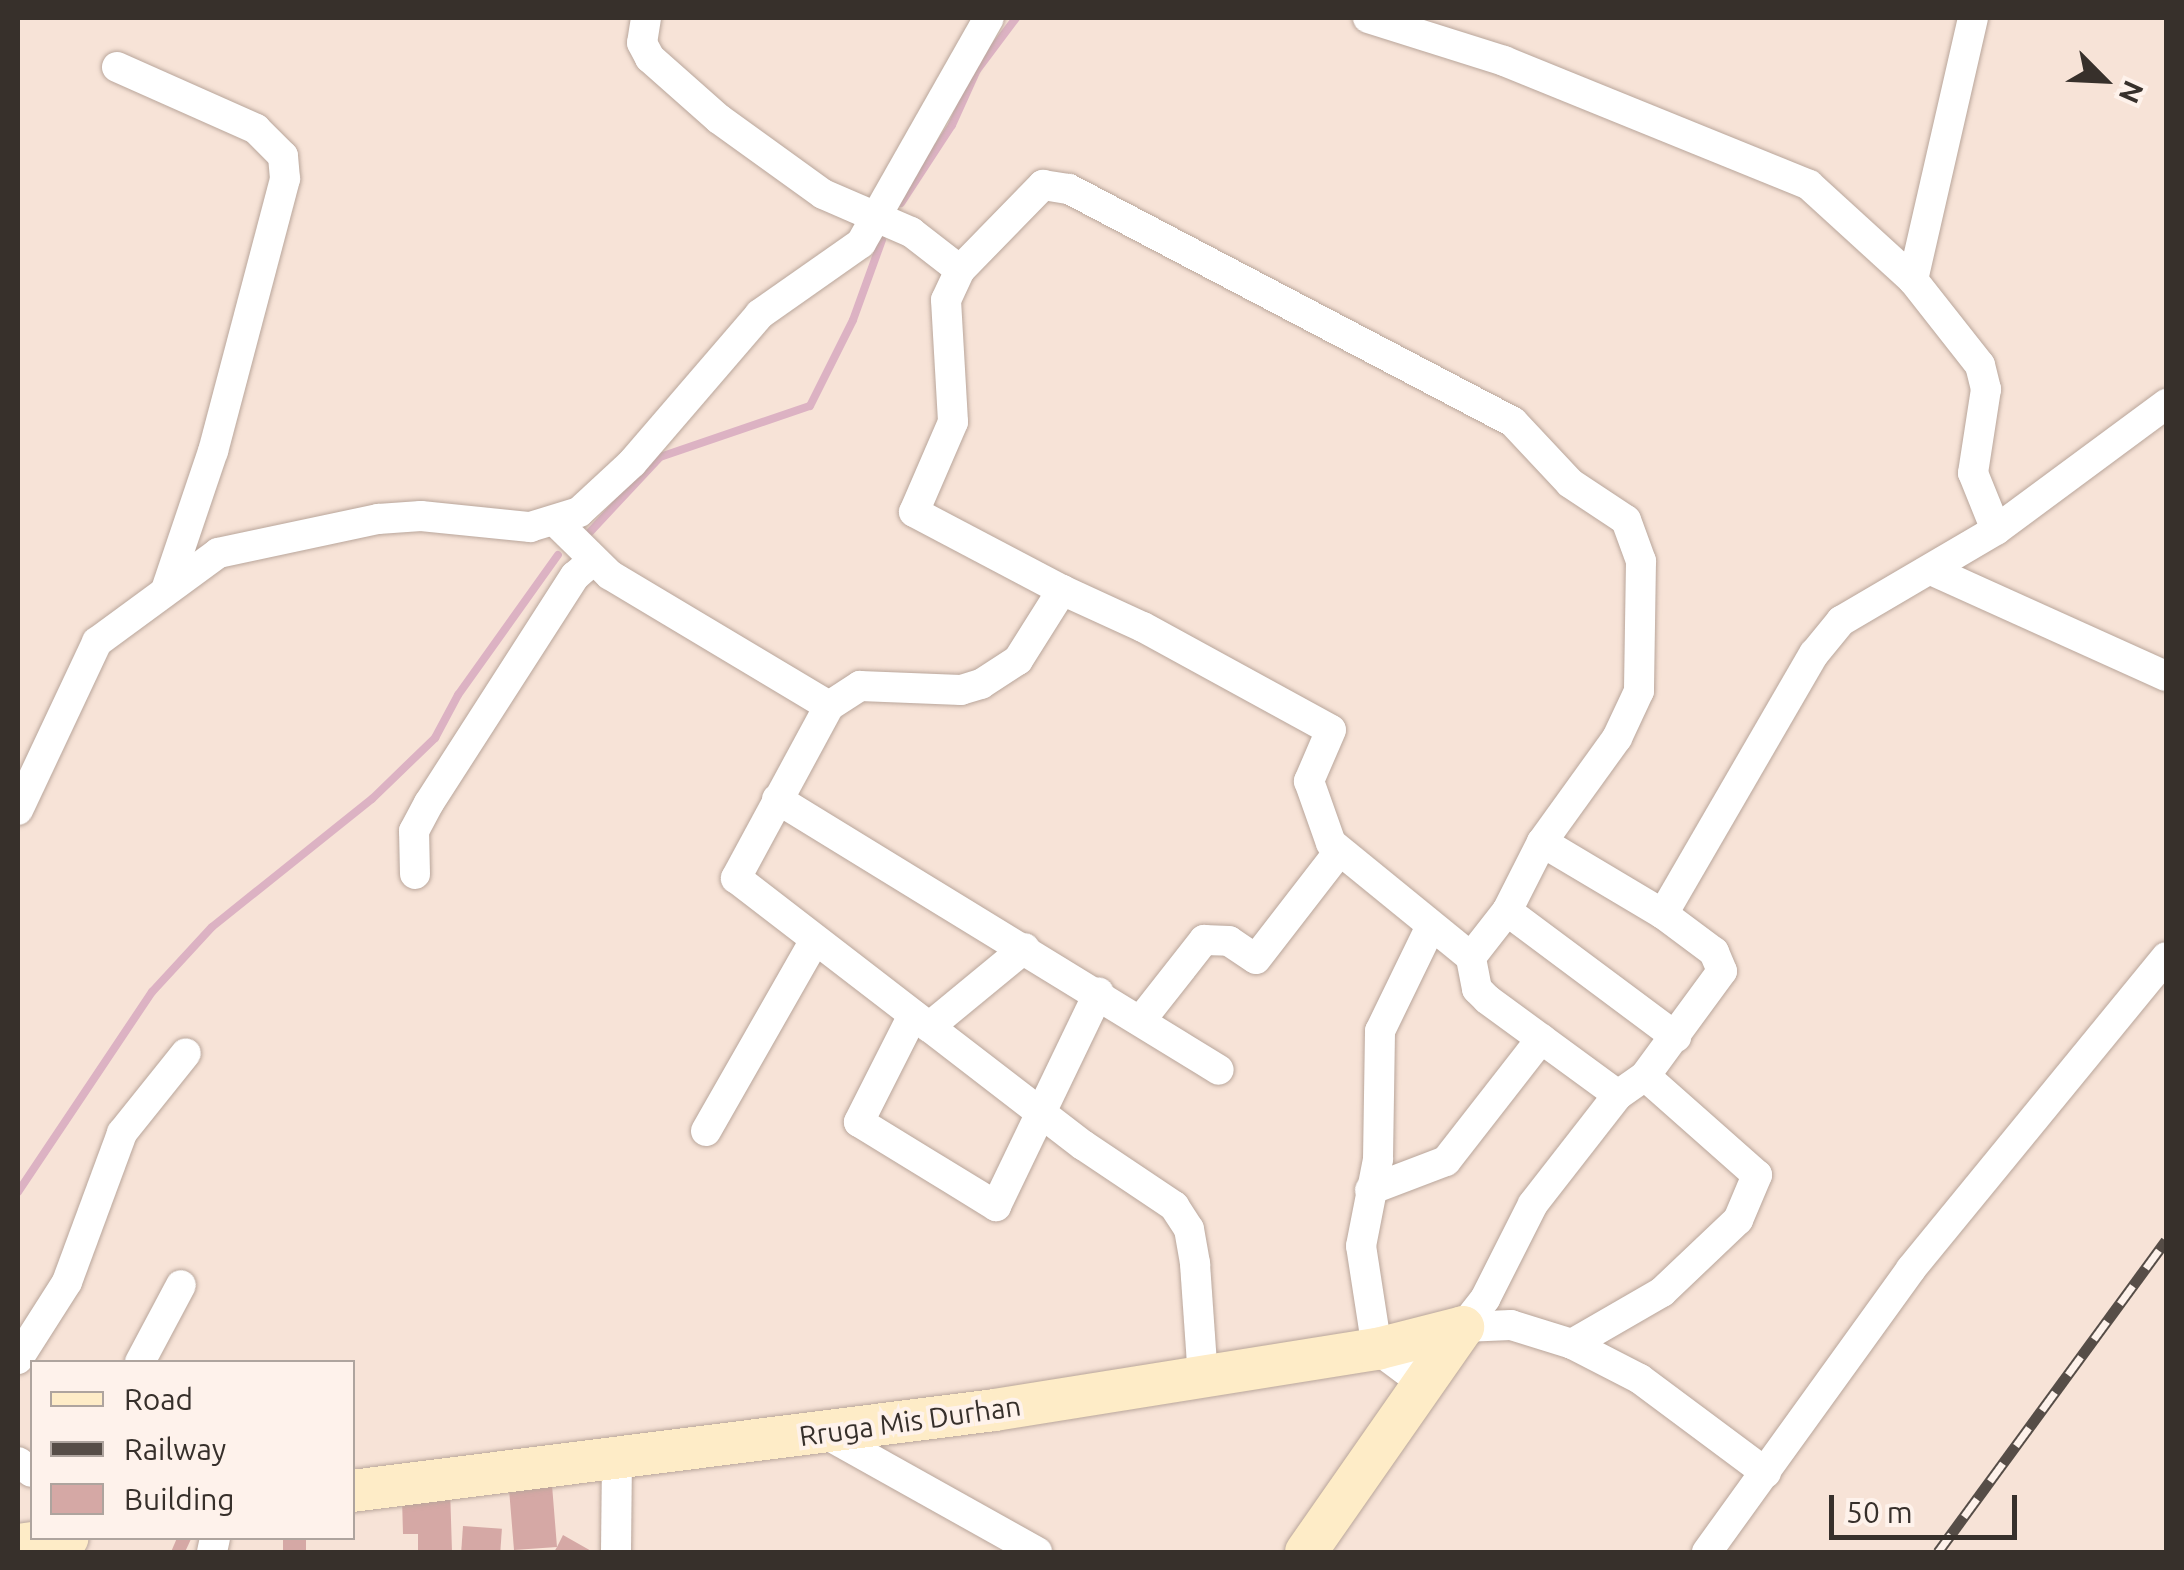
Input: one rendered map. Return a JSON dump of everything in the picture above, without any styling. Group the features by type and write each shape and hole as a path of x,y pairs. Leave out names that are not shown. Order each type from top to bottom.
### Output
{"street":[{"path":"646,18 642,43 650,58 719,119 823,194 911,232 960,270"},
{"path":"18,810 98,642 167,587 218,553 326,527 421,516 530,527 557,523 579,512 632,463 760,314 847,258 877,217 988,18"},
{"path":"1368,18 1504,62 1808,185 1913,280 1980,365 1986,389 1974,473 1996,530"},
{"path":"1913,280 1973,18"},
{"path":"117,67 256,129 283,156 282,194 213,451 167,587"},
{"path":"1471,957 1507,911 1542,842 1617,738 1639,691 1641,561 1626,520 1570,482 1513,422 1069,189 1043,186 960,270 946,300 953,422 914,512 1062,590 1215,663 1331,730 1310,795 1338,853 1471,957 1478,988 1618,1095"},
{"path":"1663,914 1826,638 1862,606 1996,530 2166,404"},
{"path":"557,523 591,562 829,706"},
{"path":"416,874 414,831 429,804 575,576 591,562"},
{"path":"1931,570 2166,676"},
{"path":"1062,590 1018,660 982,684 961,690 860,686 829,706 736,878 1038,1111 1163,1197 1189,1229 1203,1378"},
{"path":"777,799 1098,992 1219,1070"},
{"path":"1306,1552 1464,1328 1533,1204 1618,1095 1644,1076 1720,980 1722,962 1663,914 1542,842"},
{"path":"1141,1020 1204,940 1229,940 1256,959 1338,853"},
{"path":"1507,911 1676,1036"},
{"path":"1424,1384 1377,1349 1360,1246 1378,1146 1374,1066 1380,1031 1431,926"},
{"path":"706,1131 815,940"},
{"path":"1026,948 921,1021 860,1122 996,1206 1098,992"},
{"path":"1707,1552 1911,1269 2166,956"},
{"path":"1370,1190 1446,1161 1541,1039"},
{"path":"18,1359 67,1282 122,1132 186,1053"},
{"path":"1572,1344 1662,1292 1690,1268 1738,1220 1757,1175 1644,1076"},
{"path":"141,1360 181,1285"},
{"path":"1464,1328 1511,1325 1572,1344 1640,1379 1766,1473"},
{"name":"Rruga Mis Durhan","path":"355,1491 826,1434 1203,1378 1377,1349 1464,1328"},
{"path":"826,1434 1037,1552"},
{"path":"616,1552 617,1457"}],"building":[{"path":"552,1485 557,1547 514,1550 509,1489"},
{"path":"450,1488 452,1552 418,1552 418,1534 403,1534 402,1498"},
{"path":"463,1526 502,1529 500,1552 461,1552"},
{"path":"563,1535 593,1552 554,1552"},
{"path":"176,1540 191,1540 185,1552 171,1552"},
{"path":"283,1540 306,1540 306,1552 283,1552"}],"waterway":[{"path":"901,203 952,125 977,70 1016,18"},
{"path":"590,532 660,457 810,406 853,320 882,240"},
{"path":"18,1192 152,992 212,927 372,799 435,738 458,695 558,555"}],"railway":[{"path":"1938,1552 2166,1241"}]}
